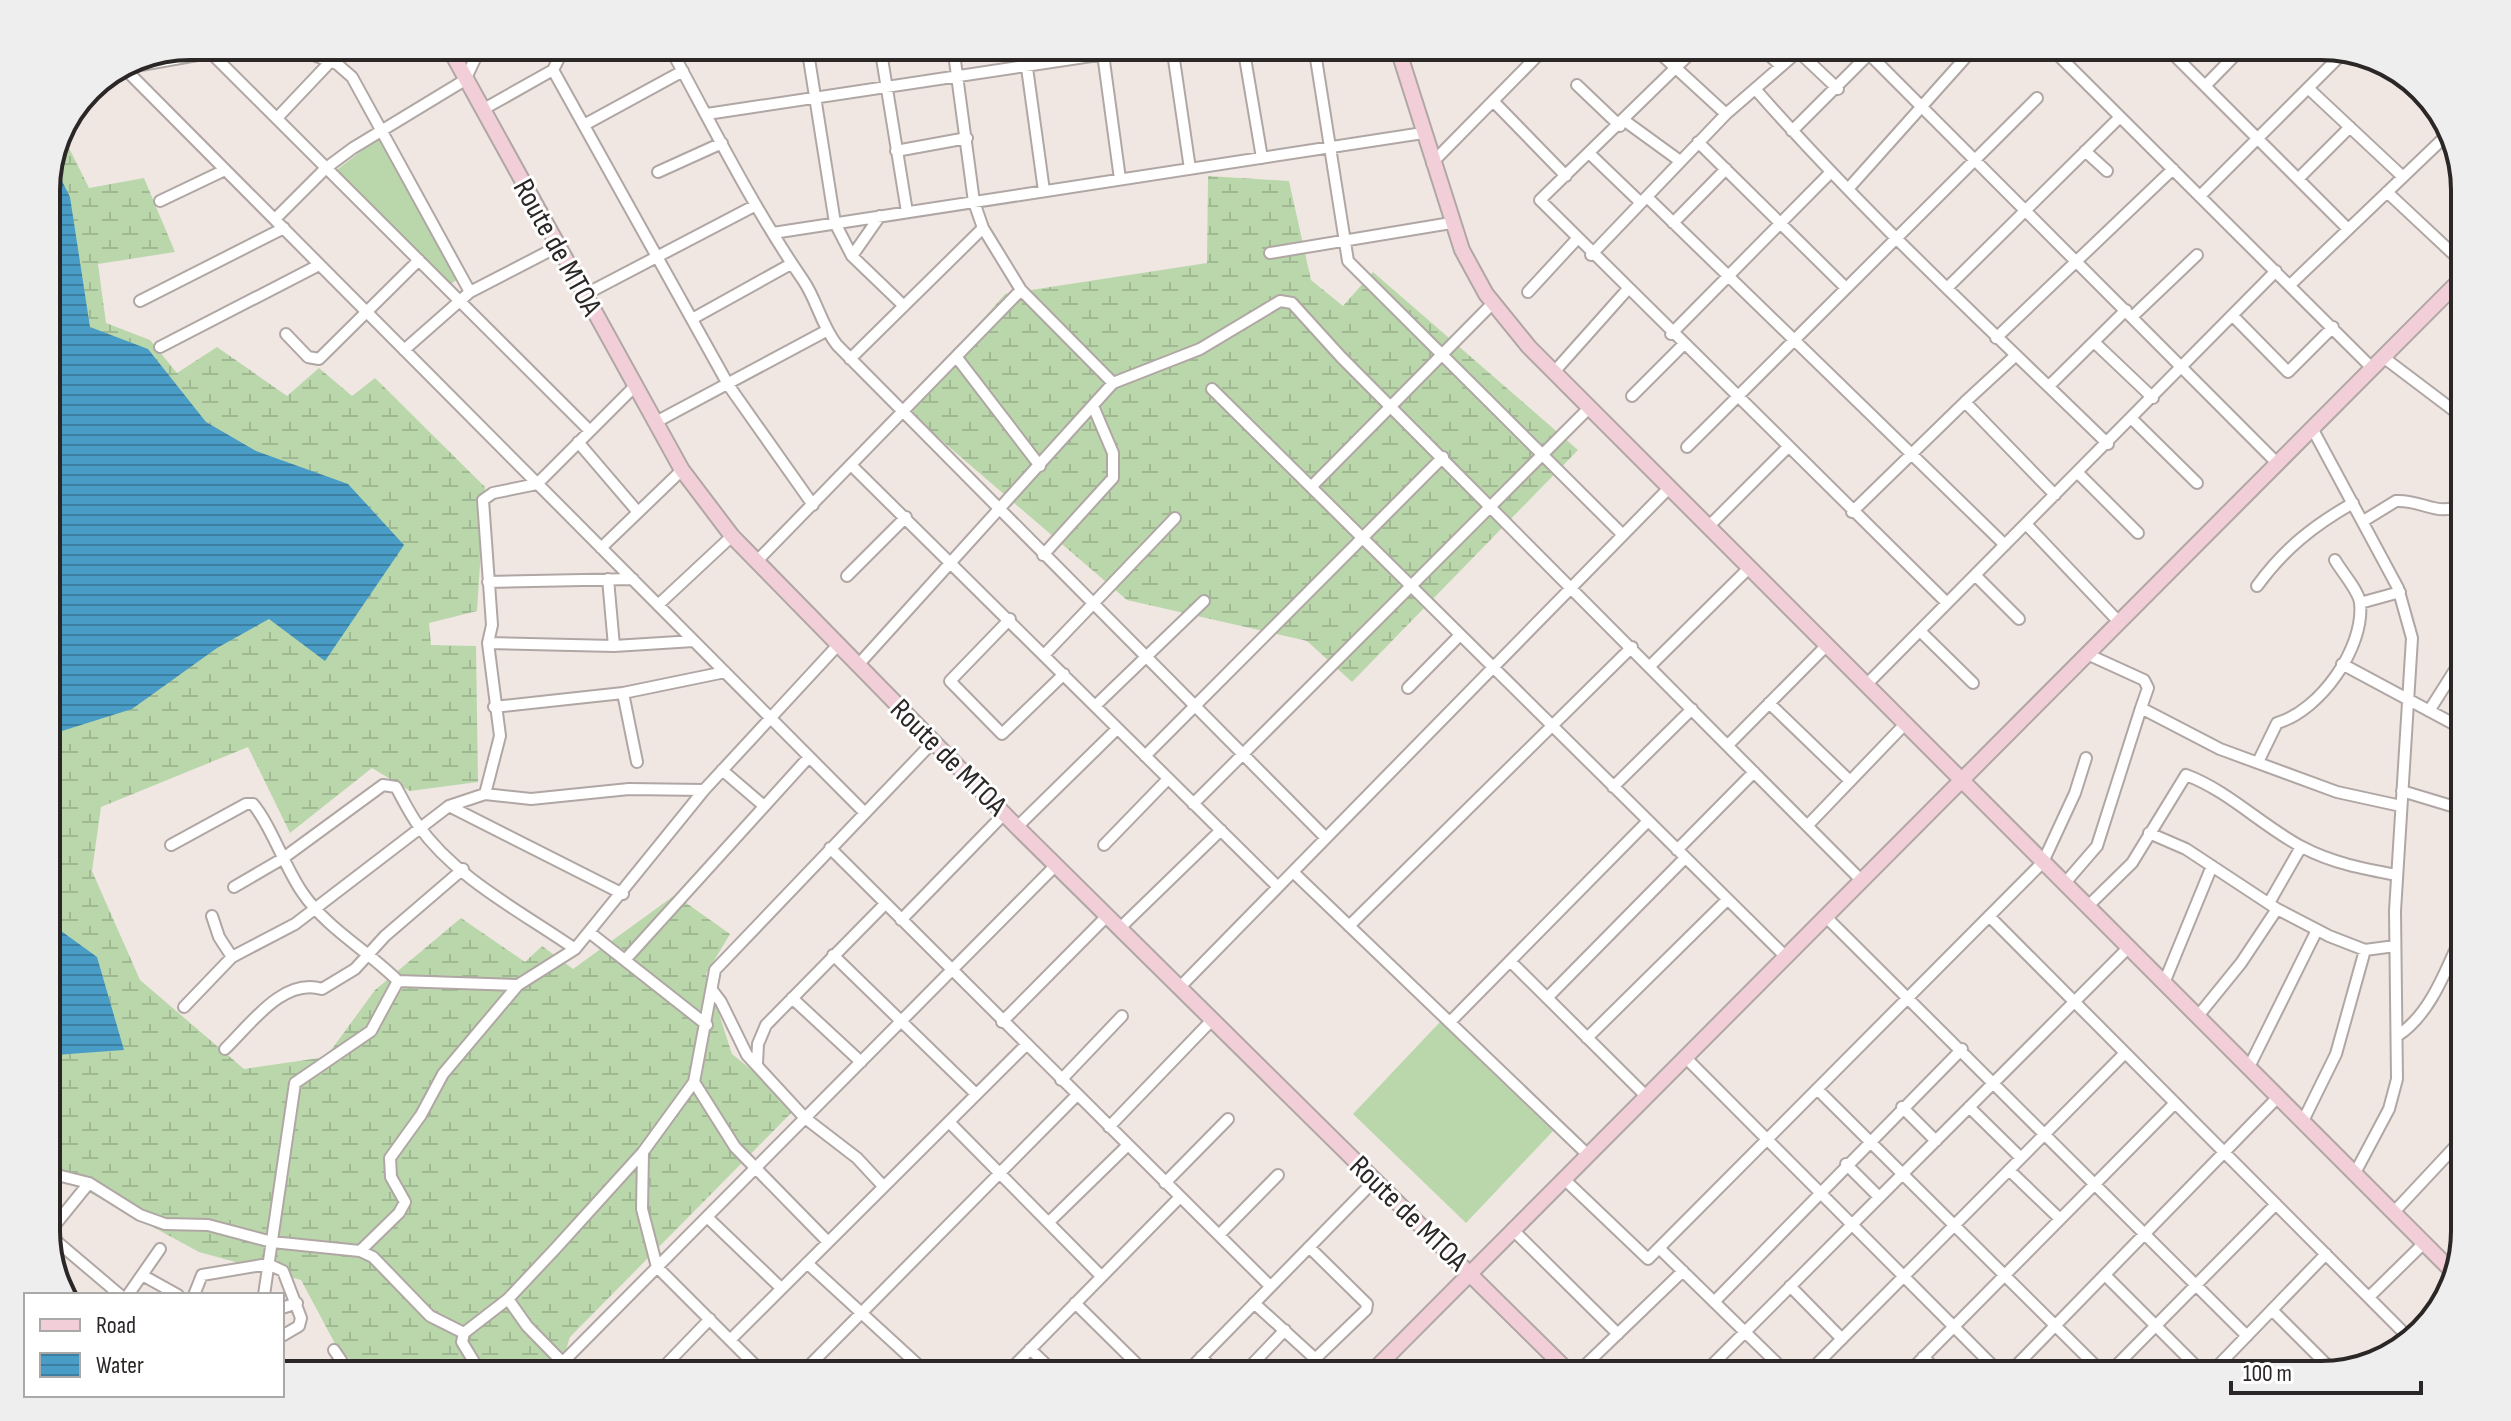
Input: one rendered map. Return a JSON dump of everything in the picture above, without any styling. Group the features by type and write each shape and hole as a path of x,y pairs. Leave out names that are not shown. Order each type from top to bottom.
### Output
{"street":[{"path":"218,60 590,431"},
{"name":"Route de MTOA","path":"455,60 682,470 732,536 1017,827 1560,1361"},
{"path":"275,219 326,168 465,80 474,60"},
{"path":"482,110 553,70 558,60"},
{"path":"677,60 756,205 806,283 826,331 903,414 1326,838"},
{"path":"809,60 835,223 852,256 904,306"},
{"path":"882,60 907,212"},
{"path":"955,60 974,202 983,228 1021,290 1113,383"},
{"path":"1026,60 1044,191"},
{"path":"707,114 1065,60"},
{"path":"1104,60 1120,179"},
{"path":"1174,60 1190,169"},
{"path":"1245,60 1262,158"},
{"path":"1316,60 1348,261 1623,535"},
{"path":"1401,60 1451,223 1473,272 1493,303 1589,408 2447,1266"},
{"path":"1432,163 1533,60"},
{"path":"1667,60 1726,114"},
{"path":"1685,60 1622,124 1540,200 1591,255 1947,603"},
{"path":"1774,60 1780,65"},
{"path":"1591,255 1726,114 1787,60"},
{"path":"1807,60 1838,89"},
{"path":"1792,131 1865,60"},
{"path":"1883,60 1974,160 2277,463"},
{"path":"1848,189 1921,103 1963,60"},
{"path":"2067,60 2120,117 2372,368"},
{"path":"2180,60 2348,229"},
{"path":"2205,86 2230,60"},
{"path":"277,118 331,61 352,77 470,292"},
{"path":"2200,196 2335,61"},
{"path":"553,70 729,386 813,505"},
{"path":"584,125 683,71"},
{"path":"131,75 865,813"},
{"path":"1577,85 1622,124 1680,161"},
{"path":"2308,88 2403,177"},
{"path":"1756,90 1831,172 1996,338 2108,444"},
{"path":"1687,447 2037,98"},
{"path":"1493,101 1566,176"},
{"path":"1948,287 2120,117"},
{"path":"2298,179 2350,127"},
{"path":"773,233 1423,133"},
{"path":"896,151 967,138"},
{"path":"2290,285 2441,141"},
{"path":"1698,142 1846,288"},
{"path":"658,172 722,143"},
{"path":"2085,151 2107,171"},
{"path":"1590,154 1673,223 2005,545"},
{"path":"1673,223 1726,169"},
{"path":"1996,338 2173,169"},
{"path":"160,201 225,170"},
{"path":"1671,334 1831,172"},
{"path":"2387,192 2451,262"},
{"path":"584,295 756,205"},
{"path":"852,256 880,216"},
{"path":"1270,253 1451,223"},
{"path":"140,301 284,228"},
{"path":"850,359 983,228"},
{"path":"1528,292 1576,240"},
{"path":"404,350 470,292 557,247"},
{"path":"2049,386 2094,342 2197,255"},
{"path":"286,334 308,357 319,359 419,260"},
{"path":"692,319 791,264"},
{"path":"160,347 319,265"},
{"path":"1866,685 2079,474 2276,271"},
{"path":"1383,1361 2451,289"},
{"path":"756,562 958,359 1021,290"},
{"path":"1554,372 1627,290"},
{"path":"858,665 1113,383 1200,349 1280,301 1292,303 1861,880"},
{"path":"1311,487 1493,303"},
{"path":"2233,316 2288,372 2333,327"},
{"path":"656,422 729,386 826,331"},
{"path":"2094,342 2153,398"},
{"path":"1632,396 1683,345"},
{"path":"1852,512 2015,356"},
{"path":"2383,357 2451,408"},
{"path":"958,359 1040,466"},
{"path":"485,794 500,736 488,643 492,625 483,500 493,493 537,484 635,386"},
{"path":"1212,389 1785,956"},
{"path":"1965,402 2055,495"},
{"path":"1043,555 1113,478 1113,453 1093,406"},
{"path":"1193,804 1589,408"},
{"path":"2132,419 2197,483"},
{"path":"2312,428 2365,520 2400,592 2412,638 2411,700 2397,875 2397,1079 2392,1100 2355,1173"},
{"path":"578,442 637,511"},
{"path":"1708,527 1787,448"},
{"path":"1145,756 1443,457"},
{"path":"852,466 953,562 1278,887"},
{"path":"601,548 682,470"},
{"path":"2079,474 2138,533"},
{"path":"1179,988 1669,488"},
{"path":"2365,520 2396,501 2440,511 2451,509"},
{"path":"2257,586 2292,542 2311,527 2353,503"},
{"path":"847,576 906,517"},
{"path":"1045,654 1175,518"},
{"path":"2026,524 2119,622"},
{"path":"658,605 732,536"},
{"path":"2258,762 2277,723 2302,714 2342,664 2361,627 2360,603 2335,560"},
{"path":"1650,666 1749,568"},
{"path":"1976,576 2019,619"},
{"path":"608,579 614,646"},
{"path":"488,582 633,579"},
{"path":"2360,603 2400,592"},
{"path":"1095,706 1204,601"},
{"path":"1010,619 950,681 1002,734 1064,674"},
{"path":"1920,631 1973,683"},
{"path":"1408,688 1460,635"},
{"path":"488,643 614,646 694,641"},
{"path":"360,1251 399,1213 405,1202 391,1177 390,1158 421,1115 443,1074 518,985 575,949 623,894 704,790 838,645"},
{"path":"1728,745 1827,645"},
{"path":"1349,926 1632,647"},
{"path":"2065,883 2097,846 2148,688 2144,680 2087,654"},
{"path":"2342,664 2451,723"},
{"path":"494,707 623,693 725,672"},
{"path":"2429,711 2451,676"},
{"path":"623,693 637,762"},
{"path":"1769,703 1850,781"},
{"path":"2141,708 2189,734 2337,792 2401,806"},
{"path":"1613,787 1692,709"},
{"path":"1808,825 1905,724"},
{"path":"1017,827 1117,729"},
{"path":"474,1361 462,1342 464,1333 508,1299 643,1152 694,1082 715,970 934,741"},
{"path":"625,960 809,757"},
{"path":"1563,1178 1648,1259 2043,862 2075,793 2086,758"},
{"path":"722,770 764,806"},
{"path":"1547,998 1754,772"},
{"path":"2088,906 2132,863 2186,775 2234,801 2301,847 2352,867 2397,875"},
{"path":"1104,845 1168,779"},
{"path":"234,887 282,859 383,785 396,787 419,827 485,890 575,949"},
{"path":"184,1007 232,957 315,910 449,806 485,794 531,799 629,789 704,790"},
{"path":"2402,791 2451,806"},
{"path":"171,845 249,804 258,810 282,859 315,910 327,924 368,951 398,981 518,985"},
{"path":"449,806 623,894"},
{"path":"901,920 1005,813"},
{"path":"1450,1022 1648,821"},
{"path":"1120,928 1221,830"},
{"path":"2149,833 2212,866 2273,906 2317,930 2365,950 2395,946"},
{"path":"2198,1016 2241,963 2301,847"},
{"path":"830,848 1270,1286"},
{"path":"564,1361 1056,865"},
{"path":"2164,983 2212,866"},
{"path":"225,1049 286,992 314,987 322,989 355,969 368,951 463,869"},
{"path":"1293,872 1587,1154"},
{"path":"1587,1038 1727,900"},
{"path":"757,1064 760,1035 833,955 885,904"},
{"path":"212,916 219,937 232,957"},
{"path":"1002,1022 1107,916"},
{"path":"1825,916 2247,1336"},
{"path":"1989,916 2403,1332"},
{"path":"2249,1067 2317,930"},
{"path":"589,932 707,1025"},
{"path":"1716,1361 2129,947"},
{"path":"2303,1121 2336,1054 2365,950"},
{"path":"833,955 976,1094"},
{"path":"2397,1036 2409,1028 2422,1012 2451,955"},
{"path":"1510,961 1646,1096"},
{"path":"264,1293 295,1083 371,1031 398,981"},
{"path":"712,990 721,1002 739,1045 805,1118 857,1158 883,1186"},
{"path":"792,998 861,1062"},
{"path":"1061,1080 1122,1016"},
{"path":"1109,1127 1212,1020"},
{"path":"730,1340 1026,1045"},
{"path":"1714,1302 1817,1193 1962,1049"},
{"path":"1820,1361 2125,1053"},
{"path":"1685,1057 1817,1193 1990,1361"},
{"path":"694,1082 735,1147 828,1242"},
{"path":"1817,1089 2091,1361"},
{"path":"814,1361 1077,1095"},
{"path":"2019,1361 2278,1097"},
{"path":"1919,1361 2175,1103"},
{"path":"1902,1107 1936,1141"},
{"path":"1969,1107 2021,1158"},
{"path":"1165,1183 1228,1119"},
{"path":"949,1122 1101,1276"},
{"path":"1049,1222 1128,1145"},
{"path":"2394,1212 2451,1151"},
{"path":"643,1152 642,1209 657,1267 750,1361"},
{"path":"1846,1164 1879,1197"},
{"path":"2009,1170 2060,1219"},
{"path":"1219,1235 1278,1175"},
{"path":"60,1176 89,1183 140,1215 165,1224 208,1225 272,1242 360,1251 373,1257 430,1316 464,1333"},
{"path":"1197,1361 1375,1180"},
{"path":"60,1219 89,1183"},
{"path":"1018,1361 1180,1197"},
{"path":"2120,1361 2276,1204"},
{"path":"707,1217 781,1288"},
{"path":"1512,1229 1618,1334"},
{"path":"2369,1297 2424,1243"},
{"path":"61,1246 118,1293"},
{"path":"1309,1247 1367,1304 1366,1310 1316,1358"},
{"path":"1659,1248 1775,1361"},
{"path":"129,1293 160,1249"},
{"path":"2221,1361 2326,1254"},
{"path":"807,1263 913,1361"},
{"path":"195,1293 202,1275 268,1264 283,1271 297,1303 299,1326 284,1335"},
{"path":"1589,1361 1683,1271"},
{"path":"142,1275 174,1293"},
{"path":"2105,1275 2192,1361"},
{"path":"1790,1286 1842,1339"},
{"path":"508,1299 527,1326 562,1361"},
{"path":"284,1307 297,1303"},
{"path":"1075,1303 1134,1361"},
{"path":"1254,1303 1319,1361"},
{"path":"2272,1310 2323,1361"},
{"path":"670,1361 710,1319"},
{"path":"1255,1361 1285,1330"},
{"path":"1030,1349 1042,1361"},
{"path":"334,1350 341,1361"},
{"path":"1201,1357 1205,1361"},
{"path":"1923,1357 1927,1361"}],"green space":[{"path":"381,136 458,279 448,286 334,172"},
{"path":"68,146 89,188 144,178 175,252 98,264 106,323 150,340 177,373 217,347 287,396 319,368 352,396 375,378 485,487 477,611 429,623 431,645 476,646 478,782 410,791 372,768 290,833 248,747 101,807 92,871 140,980 244,1069 326,1057 375,990 461,918 525,962 542,946 573,969 675,895 730,934 706,974 732,1054 797,1107 570,1337 562,1361 353,1361 339,1351 301,1280 199,1252 60,1177 60,182"},
{"path":"1208,176 1289,181 1311,280 1343,306 1373,272 1578,450 1352,682 1307,641 1127,600 905,409 1005,294 1207,263"},
{"path":"1440,1022 1553,1131 1466,1223 1353,1114"}],"water":[{"path":"61,178 70,197 90,327 148,349 206,422 256,451 348,484 404,545 325,661 269,619 217,648 132,709 60,732"},
{"path":"60,930 97,957 124,1050 60,1055"}]}
